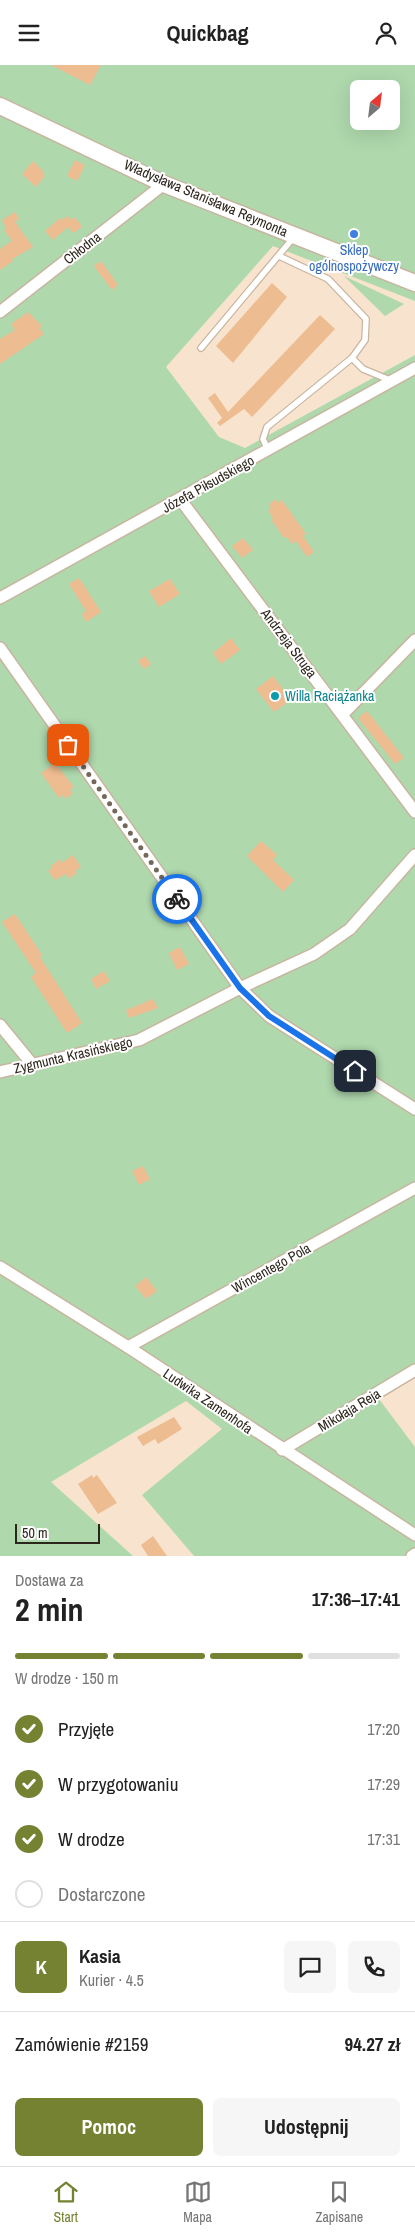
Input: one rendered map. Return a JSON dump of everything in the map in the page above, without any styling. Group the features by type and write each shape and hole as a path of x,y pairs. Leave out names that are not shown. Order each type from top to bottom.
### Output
{"street":[{"name":"Władysława Stanisława Reymonta","path":"0,106 164,184 415,283"},
{"name":"Chłodna","path":"0,312 164,184"},
{"name":"Józefa Piłsudskiego","path":"0,598 415,368"},
{"name":"Andrzeja Struga","path":"180,499 415,812"},
{"path":"343,715 415,640"},
{"path":"0,648 240,988 269,1016 415,1109"},
{"name":"Zygmunta Krasińskiego","path":"0,1073 32,1063 139,1040 240,988 314,954 350,929 415,855"},
{"path":"0,1025 32,1063"},
{"name":"Wincentego Pola","path":"128,1347 415,1189"},
{"name":"Ludwika Zamenhofa","path":"0,1267 128,1347 282,1450 415,1535"},
{"name":"Mikołaja Reja","path":"282,1450 415,1370"}],"lane":[{"path":"202,348 279,257 295,235"},
{"path":"268,451 263,439 267,427 352,357 365,340 366,319 328,279 279,257"},
{"path":"352,357 363,369 392,381"}],"green space":[{"path":"0,65 415,65 415,301 273,246 166,367 219,437 245,448 415,355 415,1377 379,1399 415,1447 415,1556 194,1556 142,1495 222,1429 186,1401 51,1482 133,1556 0,1556"},
{"path":"344,276 404,304 385,316"}],"building":[{"path":"51,65 101,65 90,85"},
{"path":"75,160 85,165 77,181 67,176"},
{"path":"33,161 44,172 45,176 36,187 22,174"},
{"path":"15,212 19,219 15,222 33,247 12,259 13,261 0,270 0,249 12,241 4,230 6,228 2,220"},
{"path":"68,216 71,220 75,217 82,227 73,233 68,227 53,240 45,231 60,218 62,220"},
{"path":"101,261 118,285 112,290 94,266"},
{"path":"272,283 287,297 233,363 216,346"},
{"path":"28,312 42,326 39,328 44,334 0,364 0,339 15,330 11,324"},
{"path":"320,315 335,329 252,417 244,409 220,426 217,423 222,418 208,398 215,393 228,412"},
{"path":"276,499 278,503 282,500 306,534 303,536 314,552 307,557 296,541 292,544 287,537 284,538 271,519 273,518 268,510 271,508 269,504"},
{"path":"243,538 253,550 242,558 232,546"},
{"path":"79,578 101,612 86,622 82,614 86,611 69,584"},
{"path":"170,579 180,594 159,607 149,591"},
{"path":"231,638 240,650 221,664 213,653"},
{"path":"145,656 151,664 144,669 138,661"},
{"name":"Willa Raciążanka","path":"273,676 291,700 274,712 256,689"},
{"path":"367,711 404,758 395,764 358,718"},
{"path":"55,763 74,787 70,790 73,793 66,799 63,795 59,798 41,773"},
{"path":"261,841 277,855 273,860 294,880 283,892 247,856"},
{"path":"73,855 81,867 75,871 77,873 69,879 66,874 55,880 48,871 52,868 51,866 60,859 62,863"},
{"path":"15,914 42,955 40,957 82,1023 67,1033 31,977 36,973 2,922"},
{"path":"180,947 189,964 177,970 169,953"},
{"path":"104,971 110,981 96,989 91,979"},
{"path":"153,999 158,1008 129,1018 126,1010"},
{"path":"143,1166 150,1179 139,1185 132,1171"},
{"path":"146,1277 157,1291 146,1299 135,1286"},
{"path":"174,1417 182,1429 158,1444 155,1439 143,1446 137,1437"},
{"path":"92,1475 93,1478 97,1475 117,1503 98,1514 78,1484"},
{"path":"153,1536 167,1556 148,1556 141,1545"}],"way so far":[{"path":"68,745 177,899"}],"place":[{"name":"Sklep ogólnospożywczy","path":"354,234"},
{"name":"Willa Raciążanka","path":"275,696"}],"route":[{"path":"177,899 240,988 269,1016 355,1071"}]}
